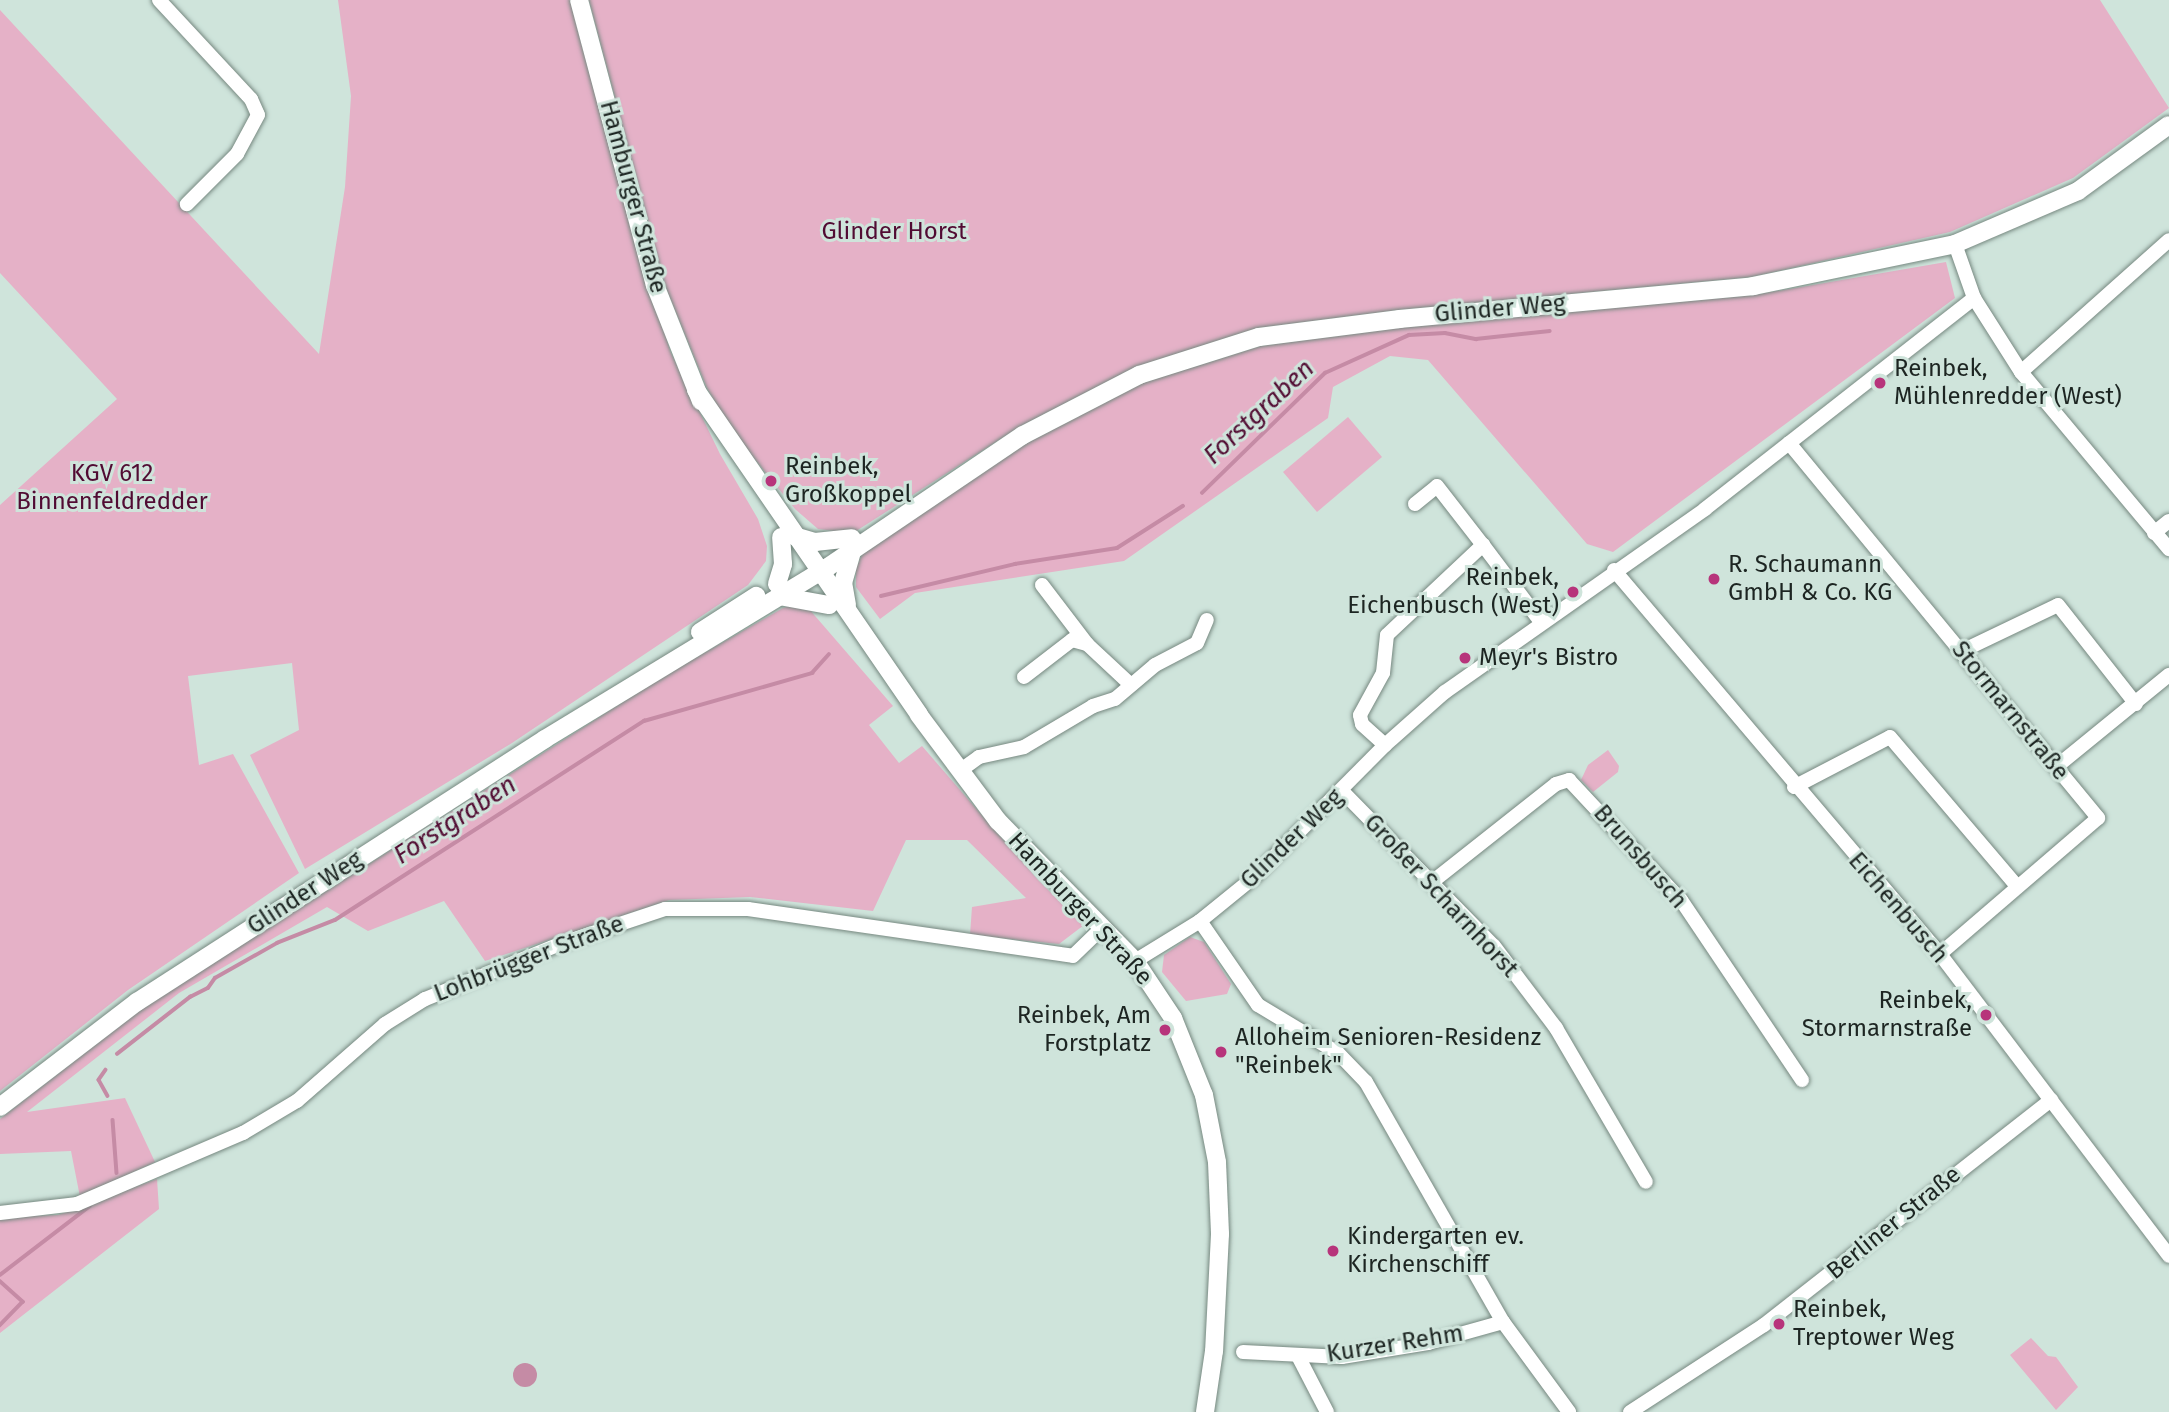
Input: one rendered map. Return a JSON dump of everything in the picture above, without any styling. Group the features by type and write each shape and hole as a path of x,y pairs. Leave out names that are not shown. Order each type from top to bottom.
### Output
{"main road":[{"name":"Hamburger Straße","path":"579,0 652,273 696,390 727,456 811,570 850,615 902,684 919,715 1019,846 1135,961 1176,1024 1213,1130 1220,1234 1214,1351 1205,1412"},
{"name":"Glinder Weg","path":"0,1107 137,1002 654,669 696,635 811,570 977,464 1139,375 1259,337 1400,318 1753,286 1955,244 2078,191 2169,125"},
{"path":"829,605 778,590 787,536 815,542 852,544 843,583 850,615"},
{"name":"Hamburger Straße","path":"811,570 829,605 894,692 919,715"}],"street":[{"path":"159,0 251,99 258,114 237,154 187,204"},
{"path":"2021,372 2169,240"},
{"path":"1955,244 1974,298 2021,372 2169,550"},
{"name":"Glinder Weg","path":"1135,961 1200,921 1253,878 1385,746 1446,692 1614,570 1705,509 1974,298"},
{"name":"Stormarnstraße","path":"1790,443 2098,818 1940,954"},
{"path":"1415,504 1437,486 1541,622"},
{"path":"2154,533 2169,521"},
{"path":"1385,746 1362,724 1360,715 1383,673 1387,635 1483,545"},
{"name":"Eichenbusch","path":"1614,570 1794,787 1940,954 2169,1256"},
{"path":"1042,585 1087,644 1131,685"},
{"path":"1962,651 2058,606 2136,704"},
{"path":"961,770 979,757 1024,747 1093,706 1115,699 1155,665 1197,643 1207,620"},
{"path":"1024,677 1072,640 1087,644"},
{"path":"2056,767 2169,675"},
{"path":"1794,787 1890,737 2017,886"},
{"name":"Brunsbusch","path":"1432,882 1556,784 1569,780 1681,900 1802,1080"},
{"name":"Großer Scharnhorst","path":"1342,791 1494,946 1556,1028 1646,1182"},
{"name":"Lohbrügger Straße","path":"0,1213 77,1204 243,1133 297,1101 385,1024 425,999 560,944 665,909 748,909 1073,956 1103,927"},
{"path":"1200,921 1250,998 1284,1023 1338,1053 1366,1082 1503,1322 1569,1412"},
{"name":"Berliner Straße","path":"1630,1412 1745,1339 2051,1100"},
{"name":"Kurzer Rehm","path":"1243,1352 1342,1357 1428,1343 1503,1322"},
{"path":"1298,1356 1327,1412"}],"green space":[{"name":"KGV 612 Binnenfeldredder","path":"338,0 570,0 670,351 720,454 758,519 767,546 766,561 748,585 512,743 305,869 250,755 299,730 292,663 188,676 199,765 233,754 299,873 128,990 0,1091 0,505 117,399 0,273 0,10 319,354 345,187 351,96"},
{"name":"Glinder Horst","path":"589,0 2100,0 2169,108 2073,178 1950,232 1751,277 1399,310 1258,328 1136,367 1019,427 853,533 818,529 795,509 732,431 707,388 666,288"},
{"path":"1946,262 1955,298 1613,552 1587,544 1428,360 1390,356 1333,387 1328,418 1124,561 915,593 880,619 856,587 856,569 865,548 1027,443 1142,383 1261,346 1401,327 1754,295"},
{"path":"1348,417 1382,457 1317,512 1283,472"},
{"path":"803,602 893,706 869,725 899,763 922,746 1038,880 1084,925 1059,944 970,935 972,907 1026,898 967,840 906,840 873,911 750,897 669,900 485,961 444,901 368,931 327,907 179,993 27,1112 125,1098 155,1162 80,1197 71,1151 0,1154 0,1119 143,1008 664,676 783,608"},
{"path":"1608,750 1619,766 1618,772 1593,792 1581,780 1588,765"},
{"path":"1190,937 1204,942 1231,984 1227,994 1186,1001 1162,972 1164,955"},
{"path":"157,1179 159,1209 0,1333 0,1217 58,1215"},
{"path":"2031,1338 2048,1356 2056,1357 2078,1387 2056,1410 2010,1355"}],"shaded area":[{"path":"525,1363 534,1366 537,1375 534,1384 525,1387 516,1384 513,1375 516,1366"}],"waterway":[{"name":"Forstgraben","path":"1202,493 1325,373 1409,335 1445,333 1476,339 1550,331"},
{"name":"Forstgraben","path":"881,596 1015,564 1117,548 1183,506"},
{"name":"Forstgraben","path":"117,1054 190,997 208,988 215,978 277,943 335,920 644,721 812,673 829,654"},
{"name":"Forstgraben","path":"106,1070 99,1080 108,1096"},
{"name":"Forstgraben","path":"113,1120 117,1173"},
{"name":"Forstgraben","path":"0,1275 90,1206"},
{"name":"Forstgraben","path":"0,1281 23,1302 0,1326"}],"place":[{"name":"Reinbek, Mühlenredder (West)","path":"1880,383"},
{"name":"Reinbek, Großkoppel","path":"771,481"},
{"name":"R. Schaumann GmbH & Co. KG","path":"1714,579"},
{"name":"Reinbek, Eichenbusch (West)","path":"1573,592"},
{"name":"Meyr's Bistro","path":"1465,658"},
{"name":"Reinbek, Stormarnstraße","path":"1986,1015"},
{"name":"Reinbek, Am Forstplatz","path":"1165,1030"},
{"name":"Alloheim Senioren-Residenz \"Reinbek\"","path":"1221,1052"},
{"name":"Kindergarten ev. Kirchenschiff","path":"1333,1251"},
{"name":"Reinbek, Treptower Weg","path":"1779,1324"}]}
